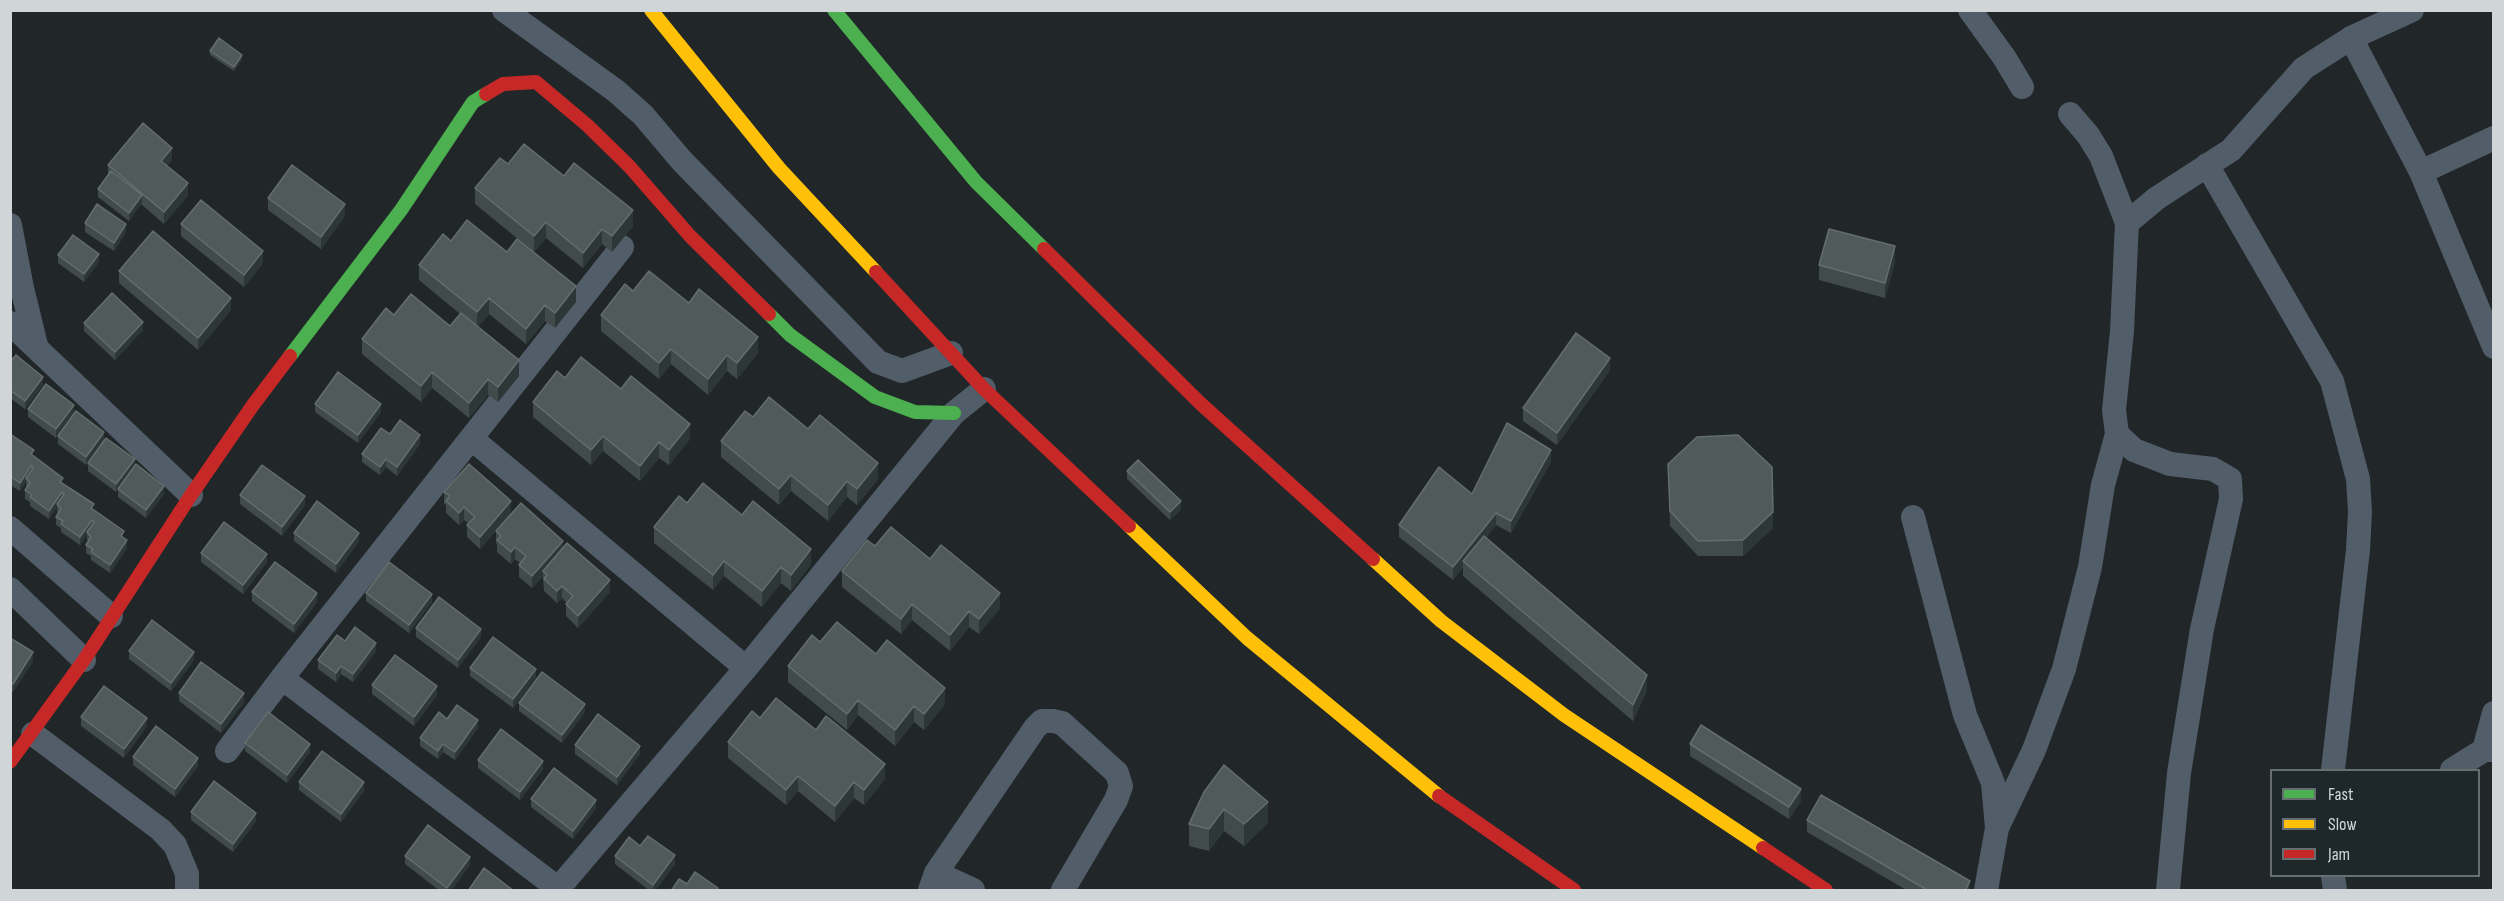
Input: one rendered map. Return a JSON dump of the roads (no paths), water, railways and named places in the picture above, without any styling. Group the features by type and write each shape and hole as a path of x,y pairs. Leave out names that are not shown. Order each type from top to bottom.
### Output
{"main road":[{"path":"651,10 779,168 984,389 1247,638 1445,801 1574,891"},
{"path":"834,10 976,182 1201,404 1441,621 1564,715 1826,891"},
{"path":"10,762 33,734 84,660 191,495 322,311 400,210 473,102 503,84 536,82 587,125 629,166 690,236 790,335 875,397 915,412 954,413"}],"street":[{"path":"504,10 616,91 643,115 682,161 878,362 902,370 951,353"},
{"path":"1970,10 2004,57 2022,87"},
{"path":"2127,224 2157,198 2231,150 2304,68 2352,38 2412,10"},
{"path":"2352,38 2421,172 2492,338"},
{"path":"1997,828 2034,750 2064,669 2090,567 2103,485 2117,434 2114,410 2122,331 2127,224 2101,156 2088,135 2070,114"},
{"path":"2421,172 2493,138"},
{"path":"2207,165 2332,381 2358,479 2361,512 2358,550 2333,769"},
{"path":"10,225 36,345"},
{"path":"227,751 622,247"},
{"path":"10,323 36,345 191,495"},
{"path":"282,678 558,890 746,668 954,413 984,389"},
{"path":"2117,434 2134,450 2170,464 2213,469 2230,479 2231,499 2202,629 2181,762 2168,891"},
{"path":"472,439 746,668"},
{"path":"1913,517 1965,715 1993,783 1997,828 1986,891"},
{"path":"10,528 111,616"},
{"path":"10,589 84,660"},
{"path":"2456,769 2489,750 2493,713"},
{"path":"973,891 933,882 1035,728 1042,721 1062,723 1117,773 1121,786 1116,800 1063,891"},
{"path":"33,734 160,830 176,845 187,874 187,891"}]}
